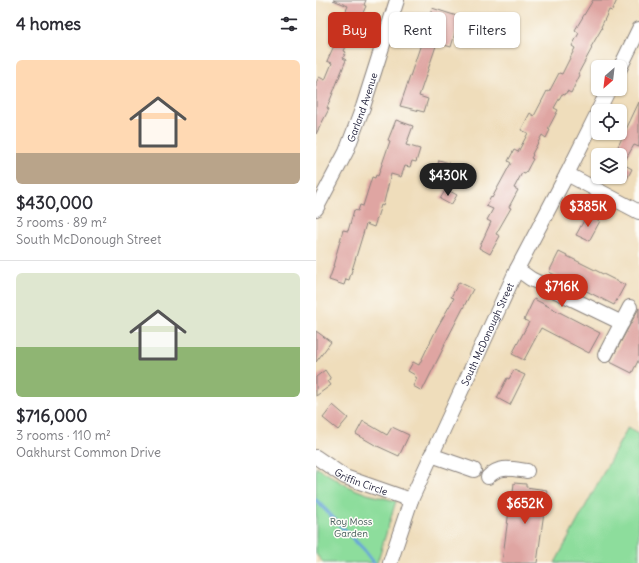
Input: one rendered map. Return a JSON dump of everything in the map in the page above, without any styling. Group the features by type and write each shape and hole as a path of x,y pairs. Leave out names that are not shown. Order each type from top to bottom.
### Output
{"street":[{"name":"Garland Avenue","path":"316,208 346,152 363,107 397,0"},
{"path":"624,60 639,29"},
{"name":"South McDonough Street","path":"390,563 411,500 431,455 517,269 591,125"},
{"path":"567,174 639,212"},
{"path":"517,269 532,279 622,323"},
{"path":"605,355 630,306"},
{"path":"431,455 474,470"},
{"name":"Griffin Circle","path":"316,456 345,477 411,500"},
{"path":"488,477 492,472 507,468 527,471"}],"green space":[{"path":"628,427 639,433 639,563 555,563"},
{"name":"Roy Moss Garden","path":"316,467 349,487 367,494 396,501 377,563 323,563 316,554"}],"building":[{"path":"333,0 366,0 364,5 366,6 363,12 345,12 348,6"},
{"path":"593,0 617,0 612,11 609,10 601,27 602,28 578,74 580,75 571,93 567,91 565,95 562,94 554,108 558,110 548,129 550,130 546,138 542,135 532,154 533,155 531,158 533,159 525,174 522,173 514,188 518,190 509,207 511,208 496,234 500,236 490,254 479,248 491,222 487,220 493,209 486,206 511,163 508,161 514,150 518,152 528,133 521,130 530,113 534,116 547,91 549,92 559,73 562,74 575,48 572,46 579,33 575,30"},
{"path":"432,8 444,12 431,12"},
{"path":"446,12 454,15 454,37 451,47 446,46"},
{"path":"333,48 345,48 344,51 346,52 343,58 346,60 327,108 329,109 316,134 316,83 319,77 325,80 332,63 327,61"},
{"path":"420,48 435,48 419,96 428,99 424,112 400,106"},
{"path":"639,102 639,147 634,145 627,157 627,148 617,148 621,140 627,140 627,127"},
{"path":"396,120 413,126 406,145 420,149 416,162 412,161 410,167 405,166 401,177 391,174 383,206 381,205 374,227 366,224 349,280 346,279 344,285 329,280 343,230 348,231 354,210 358,211 360,205 363,206 372,177 375,178 376,175 378,176 390,141 388,140"},
{"path":"439,160 449,163 444,181 434,178"},
{"path":"627,166 632,169 627,179"},
{"path":"446,189 457,195 451,205 440,199"},
{"path":"587,215 600,221 589,241 576,235"},
{"path":"559,252 625,285 614,305 549,272"},
{"path":"459,282 473,289 422,391 413,386 417,378 408,371 413,362 419,365 454,298 451,297"},
{"path":"534,299 600,333 589,353 541,328 524,360 512,354 529,322 524,320"},
{"path":"639,308 639,359 632,373 610,362"},
{"path":"316,331 331,342 316,362"},
{"path":"325,370 331,379 328,381 331,385 316,396 316,377"},
{"path":"514,370 525,375 510,405 497,398 507,378 509,379"},
{"path":"333,405 348,418 338,430 323,418"},
{"path":"363,421 387,435 392,427 409,435 399,456 356,434"},
{"path":"514,483 526,484 526,487 547,490 537,563 502,563"}],"waterway":[{"path":"316,500 364,550 374,563"}]}
